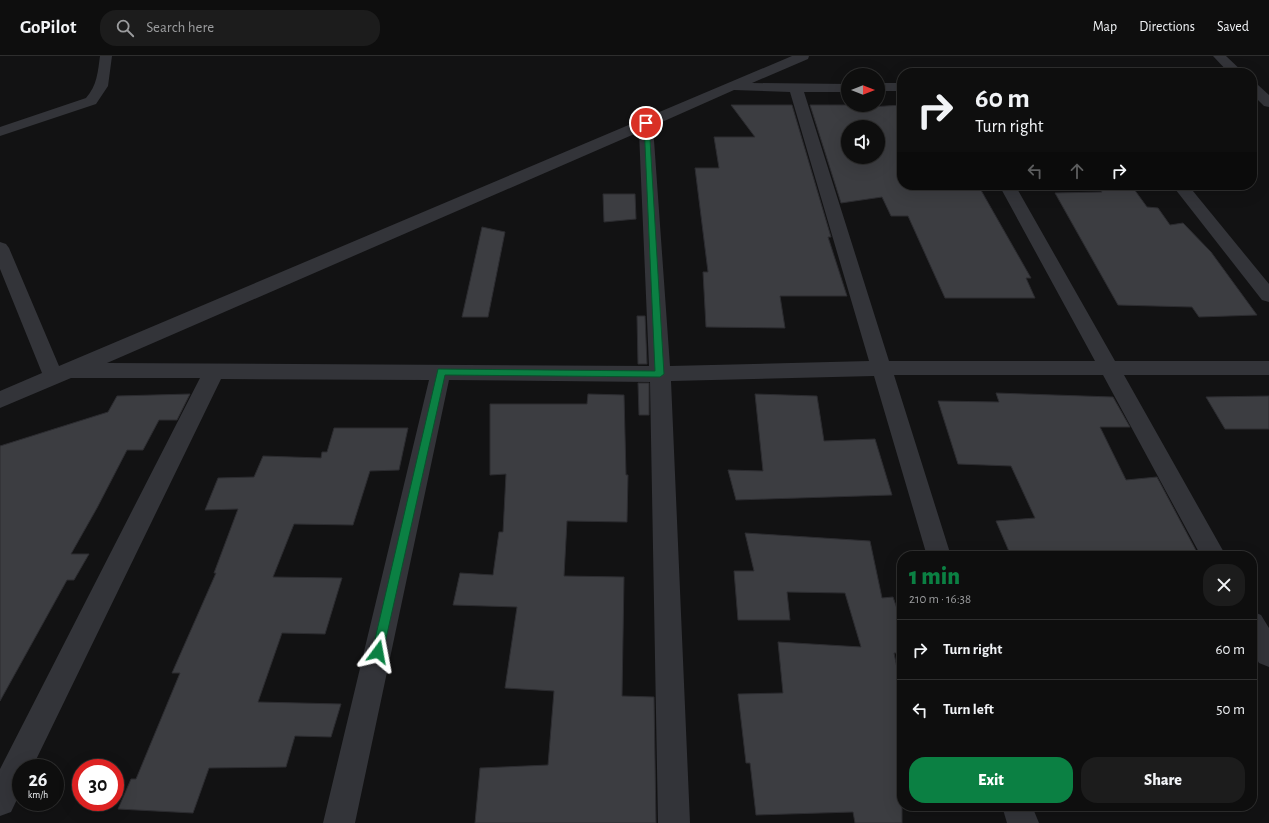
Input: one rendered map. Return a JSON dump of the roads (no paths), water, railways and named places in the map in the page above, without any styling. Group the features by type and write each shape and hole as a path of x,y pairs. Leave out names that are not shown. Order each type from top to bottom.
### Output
{"street":[{"path":"0,132 91,101 96,96 105,76 106,56"},
{"path":"0,400 803,56"},
{"path":"1219,56 1232,68"},
{"path":"1257,86 1269,86"},
{"path":"730,87 841,88"},
{"path":"885,87 897,87"},
{"path":"796,88 938,551"},
{"path":"1257,91 1269,102"},
{"path":"646,123 660,374 674,823"},
{"path":"1010,190 1211,551"},
{"path":"1184,190 1269,296"},
{"path":"0,248 62,374"},
{"path":"62,374 214,371 660,374 881,368 1269,368"},
{"path":"0,801 214,371"},
{"path":"339,823 441,372"},
{"path":"1257,633 1269,654"},
{"path":"1019,811 1023,823"}]}
